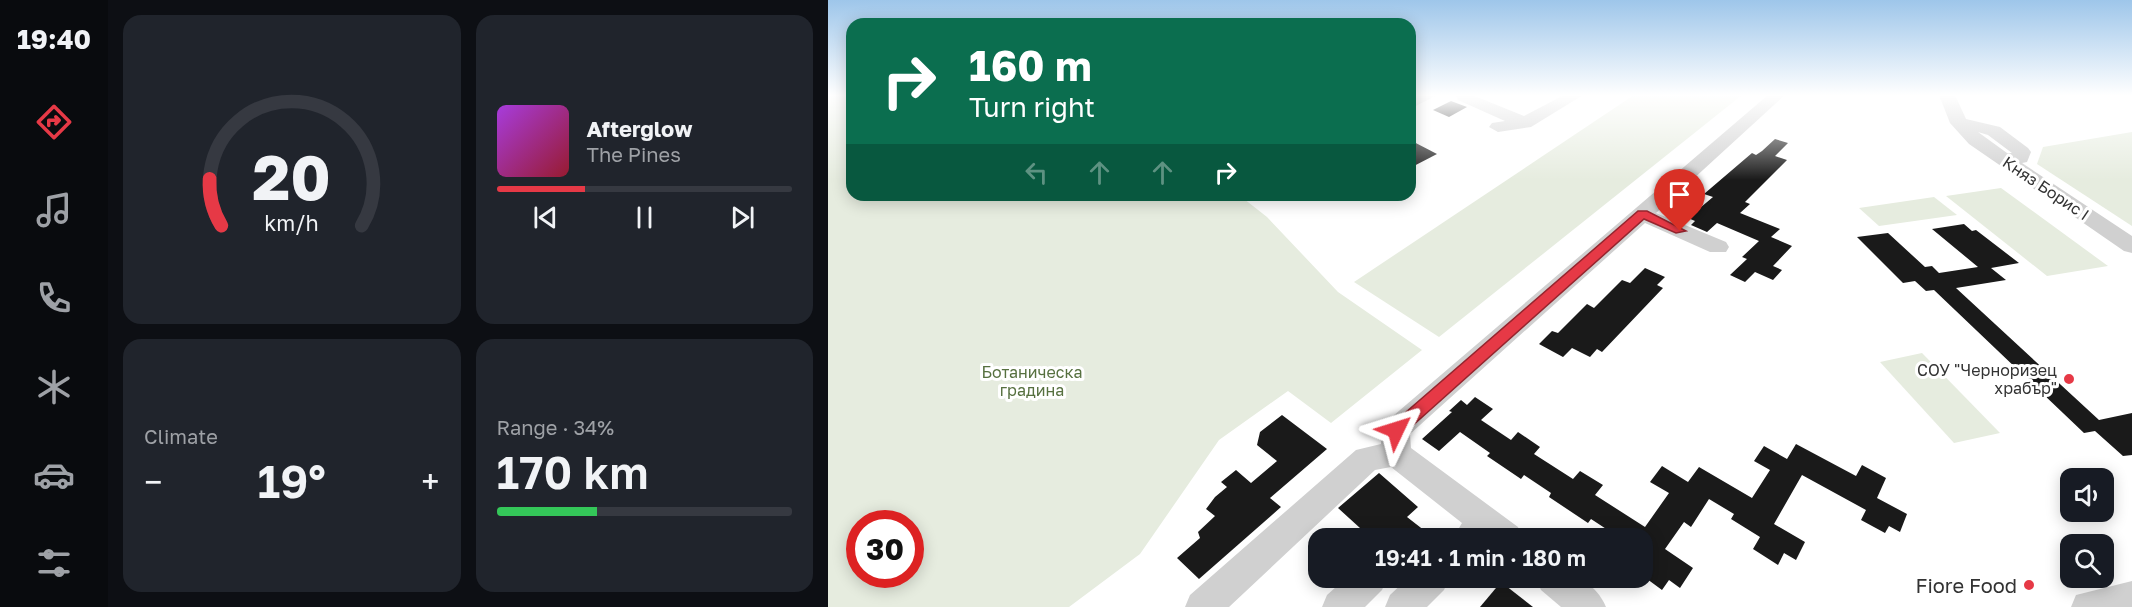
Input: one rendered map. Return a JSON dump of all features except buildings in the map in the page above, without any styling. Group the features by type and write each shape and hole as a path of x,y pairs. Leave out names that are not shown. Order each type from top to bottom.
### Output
{"street":[{"path":"1498,127 1523,123"},
{"path":"1481,528 1396,454 1396,430 1745,123"},
{"name":"Княз Борис I","path":"1959,123 1966,132 2002,159 2132,246"},
{"path":"1642,214 1718,247"},
{"path":"1203,607 1367,459 1396,454"},
{"path":"1340,607 1360,588"},
{"path":"1403,607 1422,588"},
{"path":"1565,588 1588,607"},
{"path":"2089,607 2132,598"}],"green space":[{"name":"Ботаническа градина","path":"828,123 846,123 846,201 1247,201 1267,217 1338,292 1422,350 1331,423 1288,391 1219,440 1140,554 1069,607 828,607"},
{"path":"1592,123 1707,123 1439,337 1354,282"},
{"path":"2132,132 2132,226 2037,164 2043,147"},
{"path":"2001,188 2108,266 2047,276 1946,196"},
{"path":"1934,197 1957,215 1879,226 1859,208"},
{"path":"1922,353 2000,433 1954,443 1880,362"}],"place":[{"name":"СОУ \"Черноризец храбър\"","path":"2069,379"},
{"name":"Fiore Food","path":"2029,585"}],"route":[{"path":"1396,430 1642,214 1680,231"}]}
